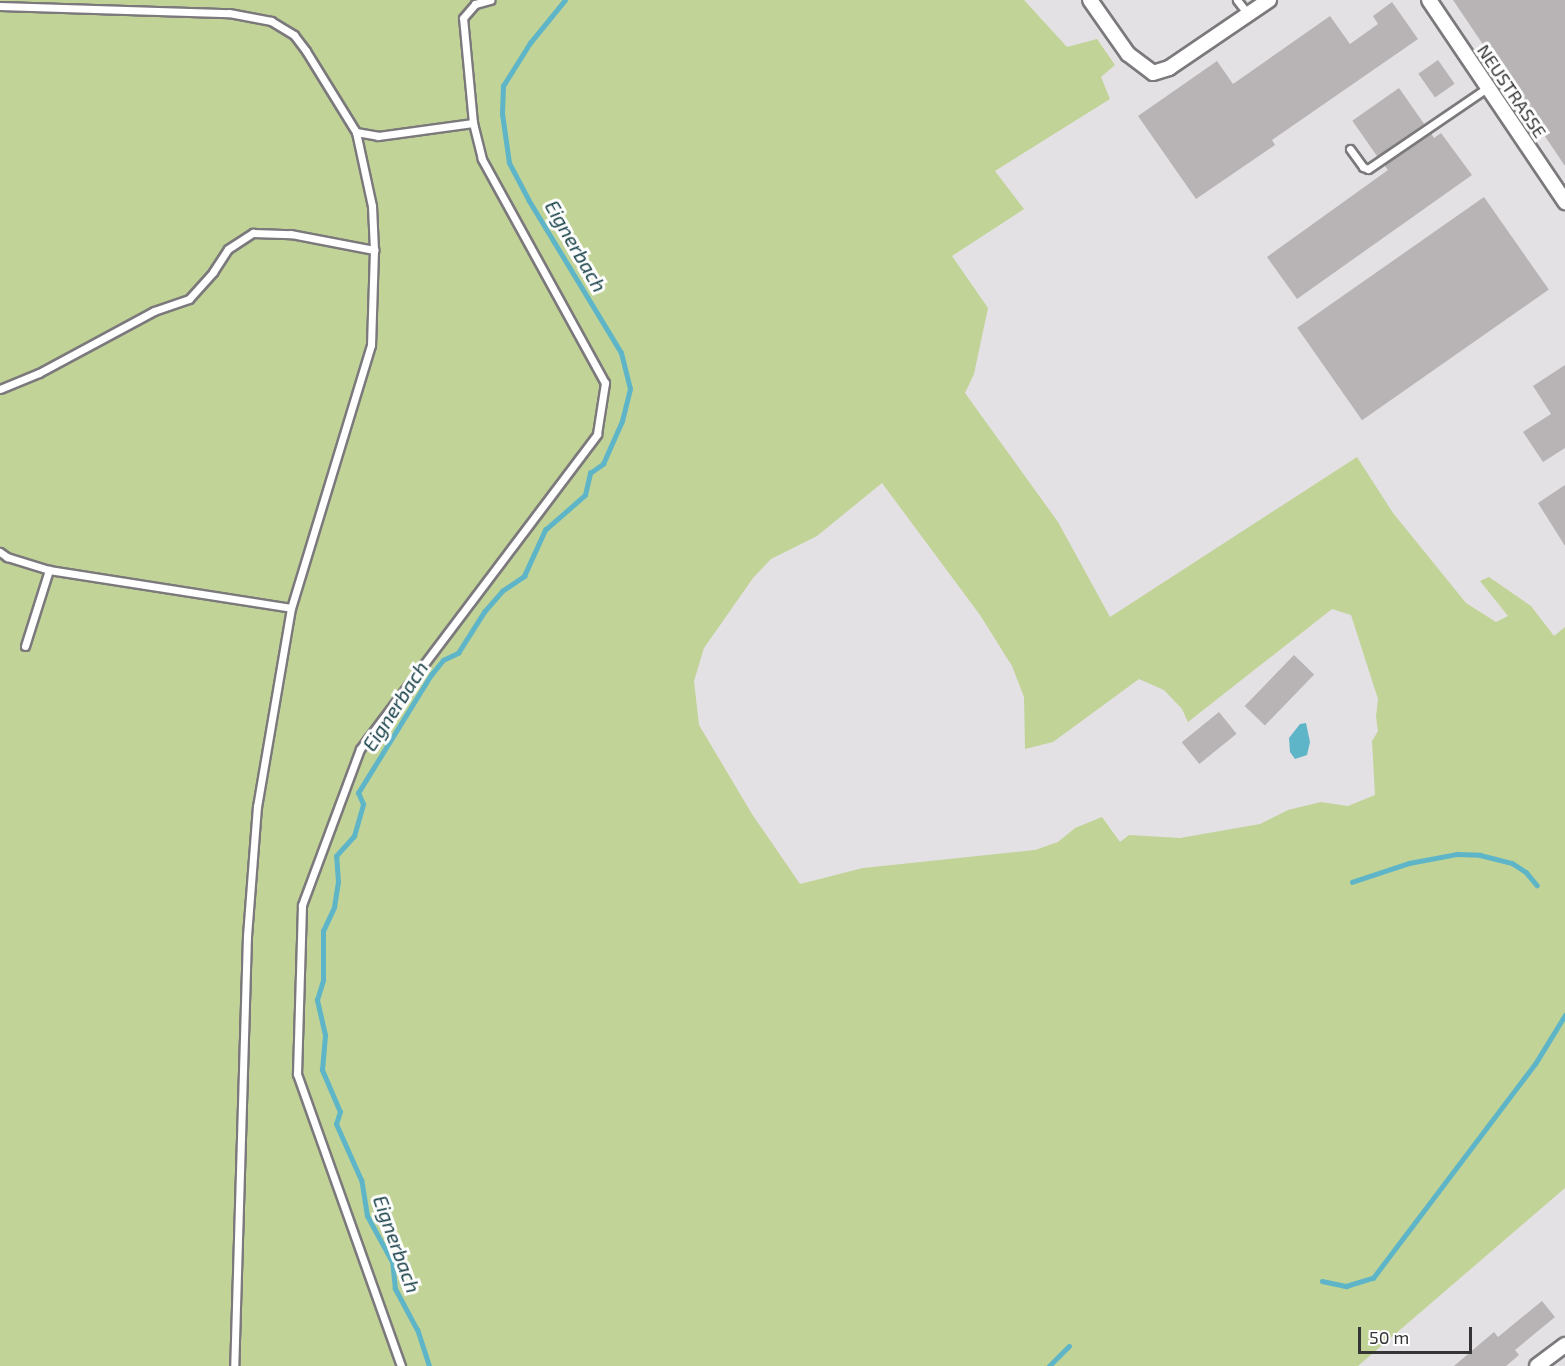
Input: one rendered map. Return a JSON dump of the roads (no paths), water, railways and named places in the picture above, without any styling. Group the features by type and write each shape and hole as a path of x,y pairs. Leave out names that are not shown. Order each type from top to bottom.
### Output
{"street":[{"path":"1090,0 1128,54 1154,73 1169,68 1269,0"},
{"name":"NEUSTRASSE","path":"1429,0 1565,202"},
{"path":"1537,1366 1565,1345"}],"lane":[{"path":"401,1366 297,1074 302,905 360,749 597,434 605,383 482,159 473,123 463,18 475,4 490,0"},
{"path":"1237,0 1248,14"},
{"path":"0,6 229,13 272,21 294,35 325,79 356,132 372,206 374,250 371,345 291,608 257,806 247,936 234,1366"},
{"path":"1350,149 1363,167 1368,169 1488,87"},
{"path":"356,132 378,136 473,123"},
{"path":"0,389 39,373 154,311 189,299 213,272 228,249 254,233 291,234 374,250"},
{"path":"0,552 49,570 291,608"},
{"path":"25,646 49,570"}],"water":[{"path":"1306,723 1310,742 1307,755 1295,759 1290,752 1289,738 1300,724"}],"waterway":[{"name":"Eignerbach","path":"429,1366 417,1330 395,1289 392,1262 367,1216 361,1180 336,1124 340,1112 322,1070 325,1035 317,1000 323,980 323,931 334,907 338,882 336,856 354,836 363,804 358,793 431,675 443,660 458,653 484,612 502,591 524,576 545,530 585,495 590,473 603,464 622,421 630,389 621,353 529,201 509,163 502,114 503,86 530,43 565,0"},
{"path":"1352,882 1409,863 1457,854 1480,855 1512,863 1526,872 1537,885"},
{"path":"1322,1281 1346,1286 1373,1278 1535,1064 1565,1015"},
{"path":"1049,1366 1069,1346"}]}
